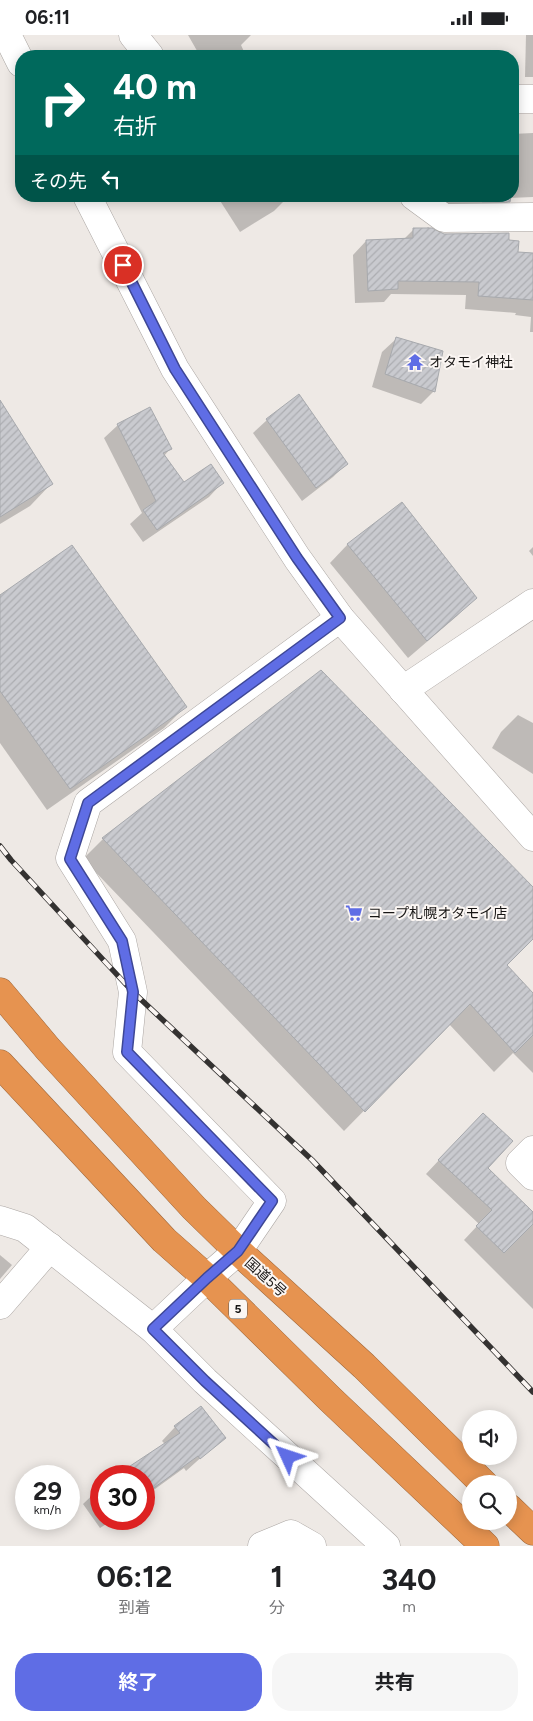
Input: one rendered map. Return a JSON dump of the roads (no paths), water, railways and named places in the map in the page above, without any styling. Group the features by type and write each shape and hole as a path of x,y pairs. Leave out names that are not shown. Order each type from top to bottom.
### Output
{"highway":[{"name":"国道5号","path":"0,993 48,1049 194,1208 364,1367 475,1475"},
{"name":"5","path":"0,1064 164,1240 207,1278 337,1406 485,1546"},
{"path":"517,1516 533,1531"}],"street":[{"path":"8,35 15,50"},
{"path":"133,35 145,50"},
{"path":"519,99 533,99"},
{"path":"91,202 175,369 297,558 340,618 533,837"},
{"path":"422,202 444,218 533,217"},
{"path":"403,691 533,603"},
{"path":"153,1329 238,1251 272,1201 127,1052 133,992 122,941 70,859 88,803 340,618"},
{"path":"533,1150 520,1163 533,1176"},
{"path":"0,1220 26,1228 153,1329 205,1381 386,1546"},
{"path":"0,1305 50,1247"},
{"path":"262,1546 291,1534 312,1546"}],"railway":[{"path":"0,846 133,992 312,1160 533,1392"}],"place":[{"name":"オタモイ神社","path":"415,362"},
{"name":"コープ札幌オタモイ店","path":"354,913"}]}
